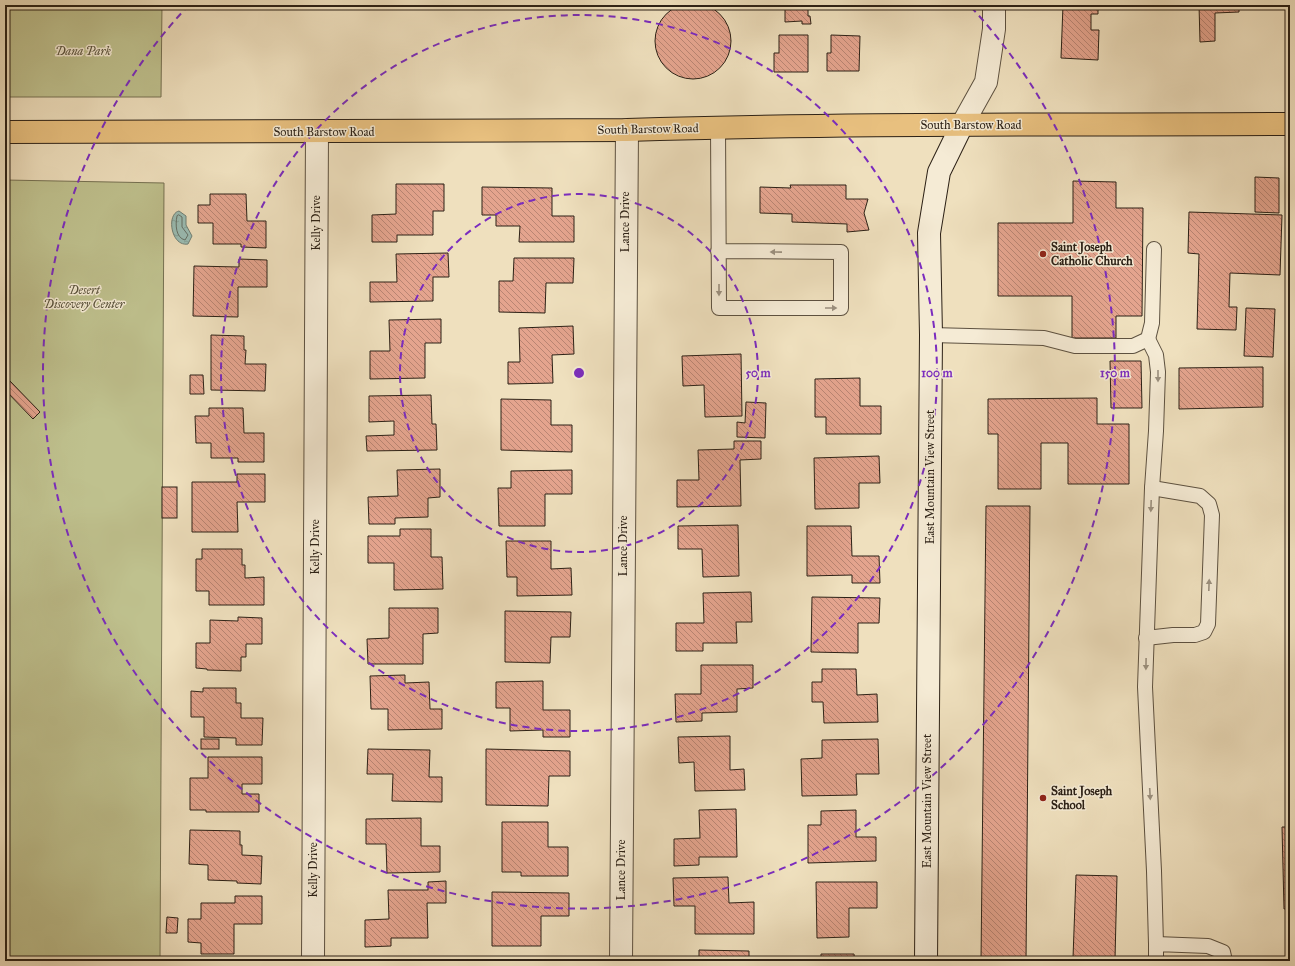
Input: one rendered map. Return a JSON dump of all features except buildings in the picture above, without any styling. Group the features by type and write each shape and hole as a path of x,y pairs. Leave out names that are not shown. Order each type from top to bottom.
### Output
{"main road":[{"name":"South Barstow Road","path":"5,132 317,132 627,130 718,127 1290,124"}],"street":[{"name":"East Mountain View Street","path":"926,961 931,335 929,233 939,172 962,125 986,82 994,29 994,5"},
{"name":"Lance Drive","path":"621,961 627,130"},
{"name":"Kelly Drive","path":"313,961 317,132"}],"lane":[{"path":"718,127 718,251 719,308 841,308 841,252 718,251"},
{"path":"1154,249 1152,323 1148,339 1156,355 1158,372 1152,488 1145,687 1154,871 1156,961"},
{"path":"931,335 1044,338 1075,346 1133,346 1148,339"},
{"path":"1146,638 1173,635 1195,635 1204,632 1208,624 1212,515 1210,504 1200,496 1152,488"},
{"path":"1156,944 1208,946 1223,952 1225,961"}],"green space":[{"name":"Dana Park","path":"5,5 162,5 161,97 5,97"},
{"name":"Desert Discovery Center","path":"5,180 164,183 160,961 5,961"}],"water":[{"path":"179,211 186,216 186,225 192,236 188,244 182,244 178,241 172,230 173,218 175,213"}],"place":[{"name":"Saint Joseph Catholic Church","path":"1043,254"},
{"name":"Saint Joseph School","path":"1043,798"}]}
